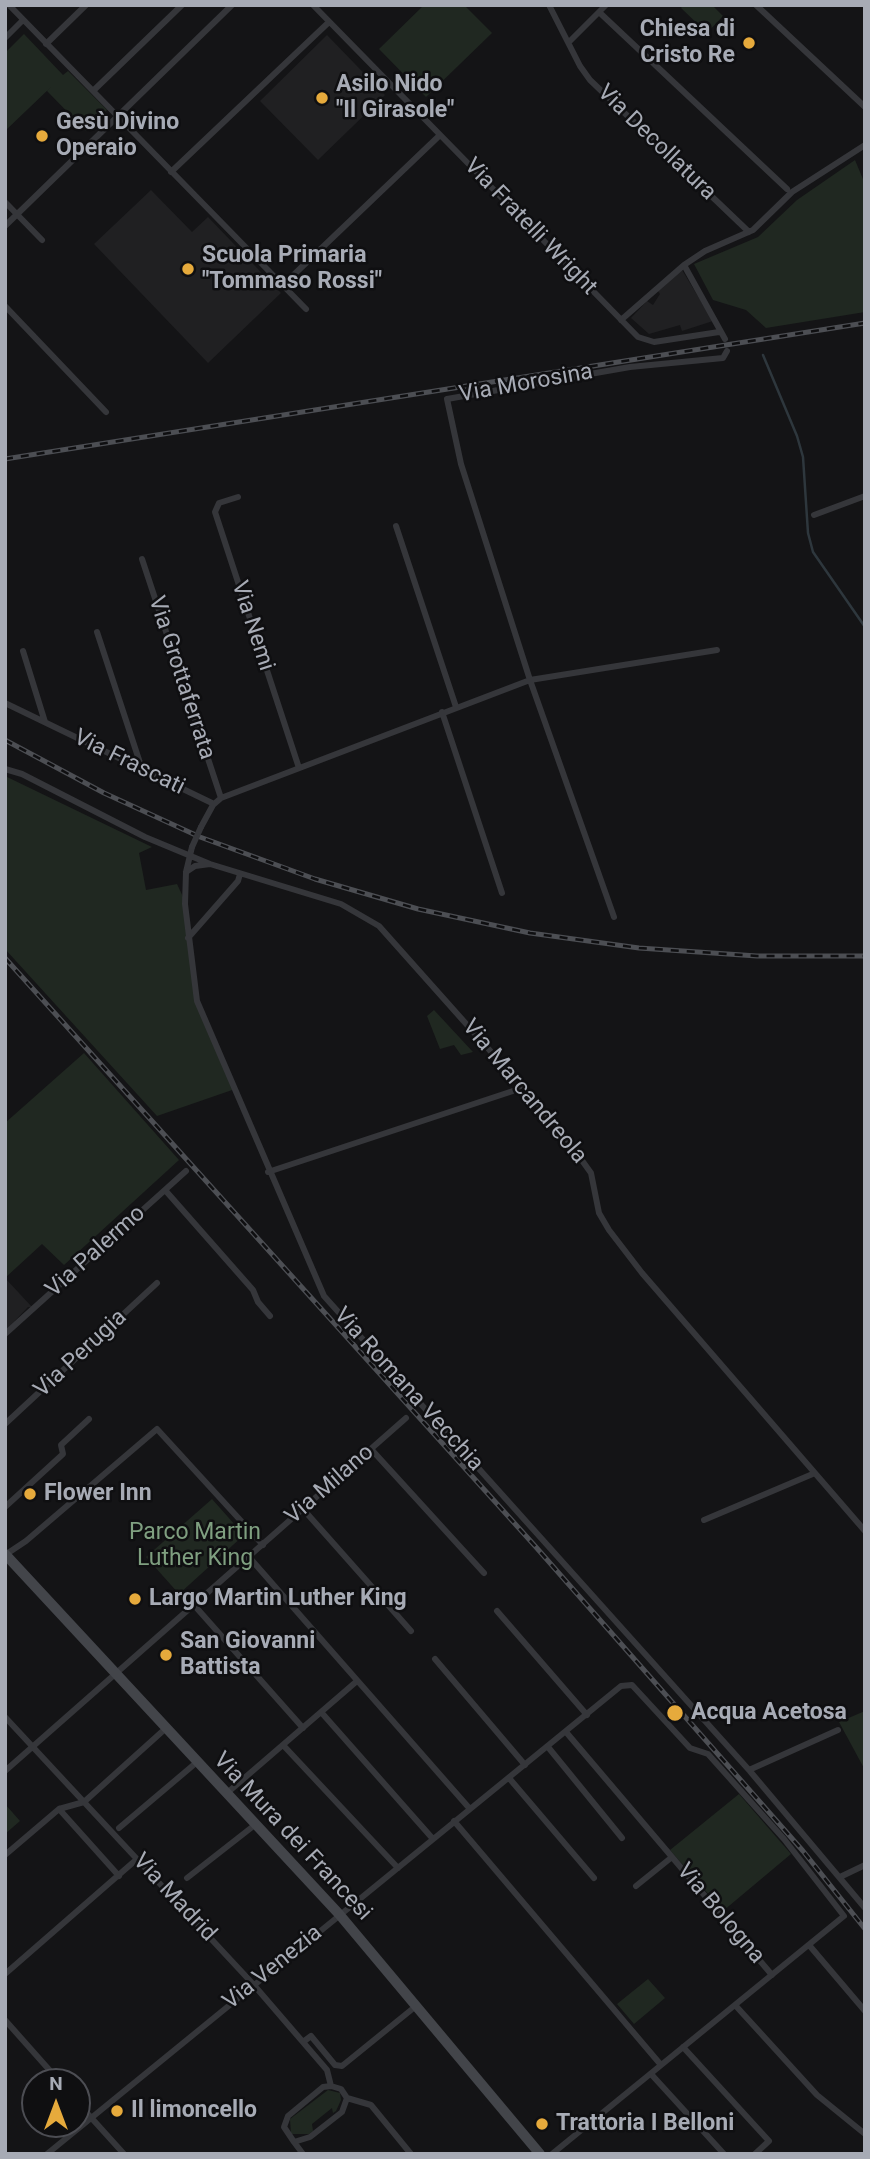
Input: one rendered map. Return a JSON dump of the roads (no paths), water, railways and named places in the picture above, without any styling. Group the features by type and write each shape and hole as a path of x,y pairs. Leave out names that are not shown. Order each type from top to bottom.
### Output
{"street":[{"path":"9,5 306,309"},
{"path":"46,44 86,5"},
{"path":"93,91 182,5"},
{"path":"5,226 232,5"},
{"name":"Via Fratelli Wright","path":"313,5 638,337 650,342 719,332"},
{"name":"Via Decollatura","path":"549,5 590,80 749,232"},
{"path":"571,44 606,5"},
{"path":"756,5 865,107"},
{"path":"599,12 787,189"},
{"path":"5,38 23,20"},
{"path":"172,172 329,22"},
{"path":"283,285 440,135"},
{"path":"621,320 684,265 705,251 749,232 792,192 865,145"},
{"path":"5,202 42,240"},
{"path":"684,265 725,339"},
{"path":"5,306 106,412"},
{"name":"Via Morosina","path":"614,917 530,680 461,464 446,401 630,367 723,358 727,351"},
{"path":"814,515 865,496"},
{"name":"Via Nemi","path":"238,497 218,503 215,512 299,768"},
{"path":"396,526 456,707"},
{"name":"Via Grottaferrata","path":"142,559 221,798"},
{"path":"97,632 142,769"},
{"path":"191,850 214,804 221,798 442,712 530,680 718,650"},
{"name":"Via Frascati","path":"23,651 45,722"},
{"name":"Via Frascati","path":"5,704 214,804"},
{"path":"442,712 502,892"},
{"name":"Via Marcandreola","path":"5,769 22,774 138,834 191,850 210,864 341,904 370,919 525,1087 587,1166 599,1213 609,1230 865,1531"},
{"name":"Via Romana Vecchia","path":"191,850 186,872 188,938 199,1007 313,1277 330,1304 749,1770 865,1908"},
{"path":"186,872 198,865 210,864"},
{"path":"188,938 238,881 240,874"},
{"path":"268,1172 525,1087"},
{"name":"Via Palermo","path":"5,1334 186,1171"},
{"path":"165,1190 253,1290 270,1316"},
{"name":"Via Perugia","path":"5,1424 157,1283"},
{"name":"Via Milano","path":"5,1771 406,1418"},
{"path":"5,1507 64,1454 61,1445 89,1419"},
{"path":"5,1555 26,1541 157,1429 263,1545"},
{"path":"371,1449 484,1573"},
{"path":"704,1520 815,1473"},
{"path":"303,1509 411,1631"},
{"name":"Via Mura dei Francesi","path":"5,1555 339,1914 540,2154"},
{"path":"249,1557 470,1809"},
{"path":"194,1605 303,1728"},
{"path":"497,1611 587,1714"},
{"path":"435,1659 525,1765"},
{"path":"227,1793 357,1682"},
{"name":"Via Venezia","path":"91,2115 621,1686 636,1687 690,1748 708,1754 784,1839 844,1916"},
{"path":"321,1712 433,1839"},
{"name":"Via Madrid","path":"5,1717 253,1984 330,2074 331,2086"},
{"path":"5,1855 59,1809 84,1802 165,1729"},
{"path":"749,1770 838,1730"},
{"path":"566,1732 672,1857"},
{"path":"283,1745 398,1868"},
{"path":"548,1747 622,1838"},
{"path":"119,1828 197,1762"},
{"path":"509,1778 594,1878"},
{"name":"Via Madrid","path":"59,1809 119,1876"},
{"path":"454,1821 661,2066"},
{"path":"187,1878 256,1824"},
{"name":"Via Bologna","path":"636,1886 672,1857 772,1975"},
{"path":"5,1974 137,1859"},
{"path":"840,1877 865,1865"},
{"name":"Via Bologna","path":"552,2154 844,1916"},
{"path":"809,1945 865,2011"},
{"path":"735,2005 817,2095 865,2134"},
{"path":"303,2042 311,2036 335,2065 342,2066 416,2006"},
{"path":"5,2020 48,2068"},
{"path":"683,2047 769,2141 755,2154"},
{"path":"650,2074 724,2154"},
{"path":"295,2142 310,2137 342,2112 346,2098 341,2089 323,2087 288,2116 284,2127 303,2154"},
{"path":"346,2098 371,2105 411,2154"},
{"path":"91,2117 124,2154"},
{"name":"Via Venezia","path":"47,2154 65,2138"}],"waterway":[{"path":"763,355 803,457 808,533 813,552 865,627"}],"railway":[{"path":"5,459 865,323"},
{"path":"5,740 104,793 200,837 315,879 418,909 530,933 639,948 757,956 865,956"},
{"path":"5,958 535,1546 803,1851 865,1929"}],"place":[{"name":"Chiesa di Cristo Re","path":"749,43"},
{"name":"Asilo Nido \"Il Girasole\"","path":"322,98"},
{"name":"Gesù Divino Operaio","path":"42,136"},
{"name":"Scuola Primaria \"Tommaso Rossi\"","path":"188,269"},
{"name":"Flower Inn","path":"30,1494"},
{"name":"Largo Martin Luther King","path":"135,1599"},
{"name":"San Giovanni Battista","path":"166,1655"},
{"name":"Acqua Acetosa","path":"675,1713"},
{"name":"Il limoncello","path":"117,2111"},
{"name":"Trattoria I Belloni","path":"542,2124"}],"park label":[{"name":"Parco Martin Luther King","path":"195,1546"}]}
